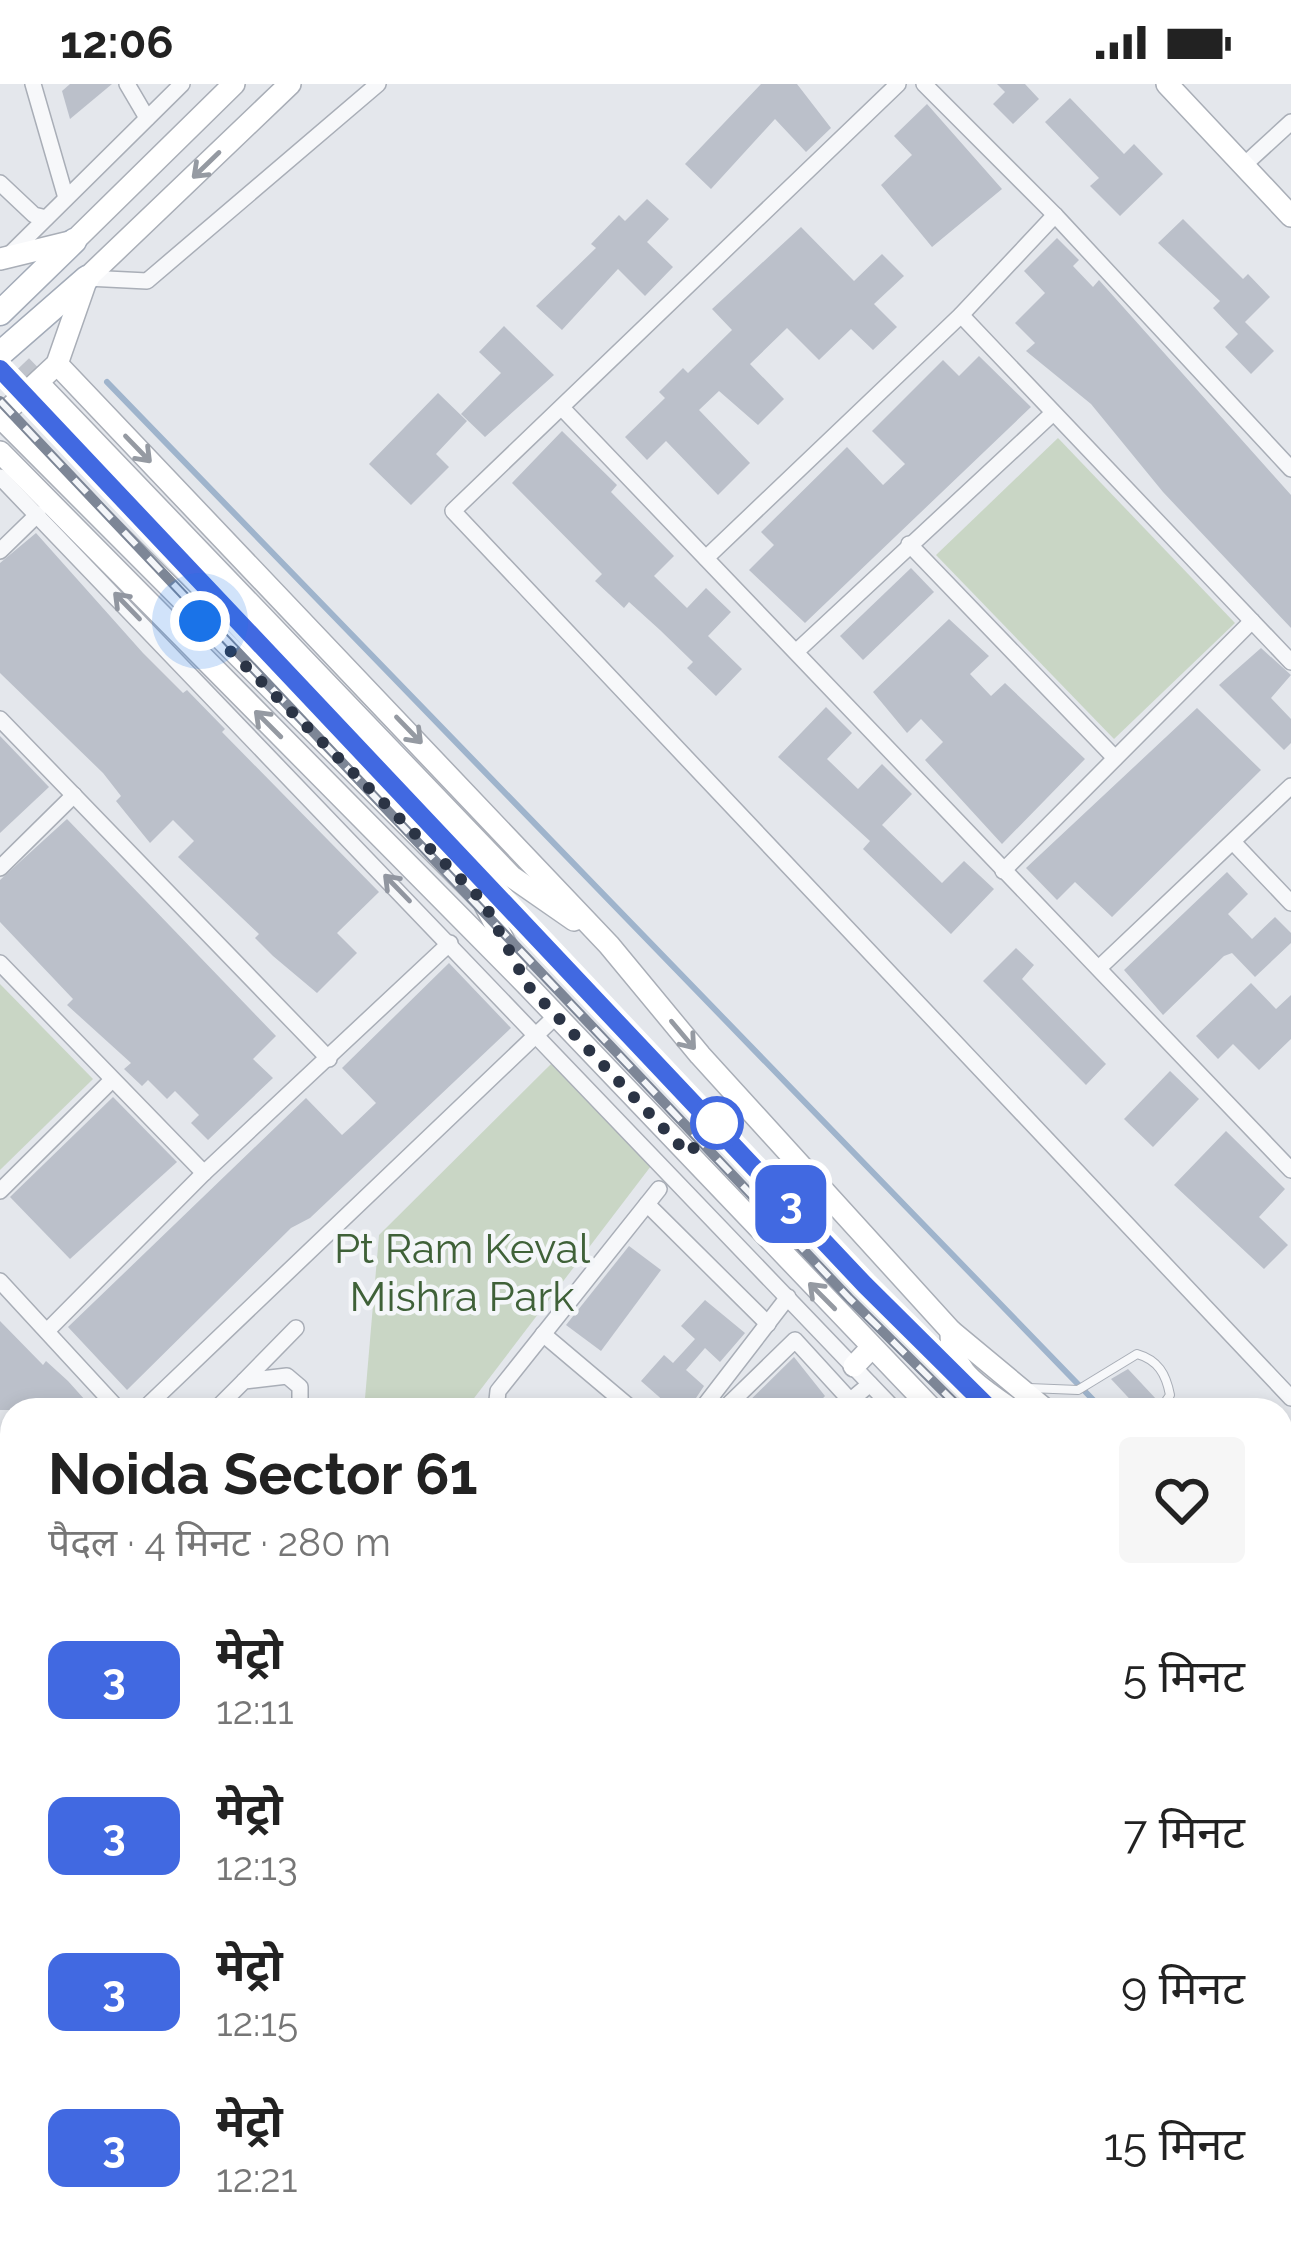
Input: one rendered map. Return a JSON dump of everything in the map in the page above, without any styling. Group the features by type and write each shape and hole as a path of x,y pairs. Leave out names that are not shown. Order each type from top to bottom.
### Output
{"main road":[{"path":"0,314 235,84"},
{"path":"0,354 88,278 290,84"},
{"path":"1167,84 1291,216"},
{"path":"4,258 74,241"},
{"path":"88,278 57,364 3,420 483,901 528,986"},
{"path":"57,364 609,945 700,1055 951,1331 1031,1398"},
{"path":"43,388 512,878 609,945"},
{"path":"0,452 528,986 922,1398"},
{"path":"951,1331 950,1356 956,1366 997,1398"},
{"path":"854,1366 872,1346"}],"street":[{"path":"33,84 67,197"},
{"path":"127,84 147,118"},
{"path":"4,258 182,84"},
{"path":"88,278 147,281 378,84"},
{"path":"898,84 453,512 1291,1398"},
{"path":"924,84 1055,215 1291,469"},
{"path":"1243,166 1291,122"},
{"path":"0,183 34,215 46,218"},
{"path":"706,558 961,315 1055,215"},
{"path":"961,315 1291,662"},
{"path":"563,409 1291,1170"},
{"path":"798,650 1053,413"},
{"path":"0,477 883,1398"},
{"path":"0,551 38,514"},
{"path":"909,544 1115,758"},
{"path":"1003,871 1252,621"},
{"path":"0,719 329,1059"},
{"path":"1100,967 1291,785"},
{"path":"0,868 74,795"},
{"path":"1233,842 1291,903"},
{"path":"47,1331 204,1173 450,943"},
{"path":"0,963 204,1173"},
{"path":"155,1398 556,1016"},
{"path":"0,1191 112,1080"},
{"path":"497,1398 498,1391 659,1189"},
{"path":"647,1204 768,1324"},
{"path":"0,1281 108,1398"},
{"path":"710,1398 788,1297"},
{"path":"227,1398 296,1328"},
{"path":"543,1334 619,1398"},
{"path":"736,1398 795,1340 842,1398"},
{"path":"244,1381 286,1376 300,1387 300,1398"},
{"path":"857,1398 870,1384"}],"lane":[{"path":"659,1189 671,1173"},
{"path":"1016,1386 1082,1388 1130,1354 1148,1357 1167,1377 1168,1398"}],"green space":[{"path":"1058,438 1235,623 1114,739 936,555"},
{"path":"0,984 93,1079 0,1170"},
{"name":"Pt Ram Keval Mishra Park","path":"552,1063 651,1166 474,1398 365,1398 379,1235"}],"building":[{"path":"70,84 112,84 70,119 62,91"},
{"path":"761,84 797,84 831,128 806,152 775,119 711,189 685,164"},
{"path":"997,84 1025,84 1039,99 1013,124 993,104 1005,92"},
{"path":"1070,98 1124,154 1134,144 1163,174 1120,216 1090,186 1099,178 1045,122"},
{"path":"927,104 1002,189 932,247 881,185 912,155 894,136"},
{"path":"647,199 669,219 647,242 673,267 645,296 618,269 562,330 536,306 596,248 591,244 619,215 625,221"},
{"path":"1183,219 1243,279 1248,274 1270,297 1245,322 1274,351 1251,374 1225,347 1238,334 1213,308 1220,301 1158,243"},
{"path":"801,227 854,281 882,254 904,276 874,304 897,327 873,350 851,329 819,360 787,328 750,364 784,399 758,425 719,391 699,410 750,463 718,495 666,441 647,460 625,437 665,398 659,392 683,368 688,373 732,330 712,309"},
{"path":"1057,238 1079,260 1073,266 1093,287 1099,280 1291,495 1291,628 1163,492 1091,404 1026,351 1035,343 1015,323 1045,293 1024,271"},
{"path":"504,326 554,375 485,437 461,414 501,373 479,352"},
{"path":"979,356 1031,407 805,623 749,570 774,545 761,532 847,447 883,485 905,464 872,431 943,360 959,376"},
{"path":"438,393 467,421 436,454 449,467 411,505 369,464"},
{"path":"562,431 617,485 611,492 674,556 654,576 687,608 706,588 731,612 708,636 742,669 716,696 687,668 693,662 660,630 629,602 624,608 595,581 602,574 512,483"},
{"path":"36,533 143,653 183,693 187,690 379,892 337,933 357,953 317,993 273,956 255,938 259,934 178,857 194,841 173,820 150,843 116,801 121,796 103,773 0,673 0,563"},
{"path":"911,568 934,592 863,660 840,636"},
{"path":"949,619 989,656 970,674 991,696 1005,683 1085,759 1002,844 925,760 943,742 921,719 907,733 873,692"},
{"path":"1261,648 1291,675 1271,698 1291,719 1291,743 1284,750 1219,685"},
{"path":"826,707 852,733 827,759 858,789 882,764 912,794 882,825 942,883 964,861 994,889 951,934 863,849 870,841 778,757"},
{"path":"1197,708 1261,770 1112,917 1075,882 1057,900 1026,868"},
{"path":"0,736 49,787 0,833"},
{"path":"67,819 276,1036 253,1059 273,1078 208,1140 191,1123 199,1115 175,1091 167,1099 148,1080 142,1086 124,1069 131,1063 67,1005 73,999 0,922 0,880"},
{"path":"1227,872 1248,894 1228,914 1252,939 1275,917 1291,933 1291,943 1255,977 1232,953 1224,956 1163,1015 1124,970"},
{"path":"1016,948 1034,965 1022,979 1106,1064 1086,1085 983,981"},
{"path":"449,963 511,1028 310,1218 291,1228 127,1390 68,1327 306,1098 342,1135 353,1125 376,1103 342,1068"},
{"path":"1251,983 1276,1009 1291,995 1291,1039 1259,1070 1233,1044 1218,1059 1196,1036"},
{"path":"1170,1071 1199,1099 1153,1147 1124,1119"},
{"path":"113,1097 177,1162 70,1259 10,1197"},
{"path":"1226,1131 1285,1189 1259,1217 1288,1245 1264,1269 1174,1185"},
{"path":"629,1246 661,1270 601,1351 566,1325"},
{"path":"705,1300 745,1333 720,1362 705,1348 686,1370 704,1386 696,1398 660,1398 641,1381 664,1355 673,1363 695,1339 681,1326"},
{"path":"0,1321 83,1398 0,1398"},
{"path":"794,1357 825,1396 823,1398 752,1398"},
{"path":"1128,1369 1155,1398 1129,1398 1111,1379"}],"waterway":[{"path":"107,382 1091,1398"}],"tunnel":[{"path":"0,343 43,388"}],"railway":[{"path":"0,369 865,1285 979,1398"},
{"path":"0,401 849,1298 950,1398"}],"metro line":[{"name":"3","path":"0,369 717,1123 865,1285 979,1398"}],"route":[{"path":"200,621 483,901 528,986 688,1154 717,1123"}]}
